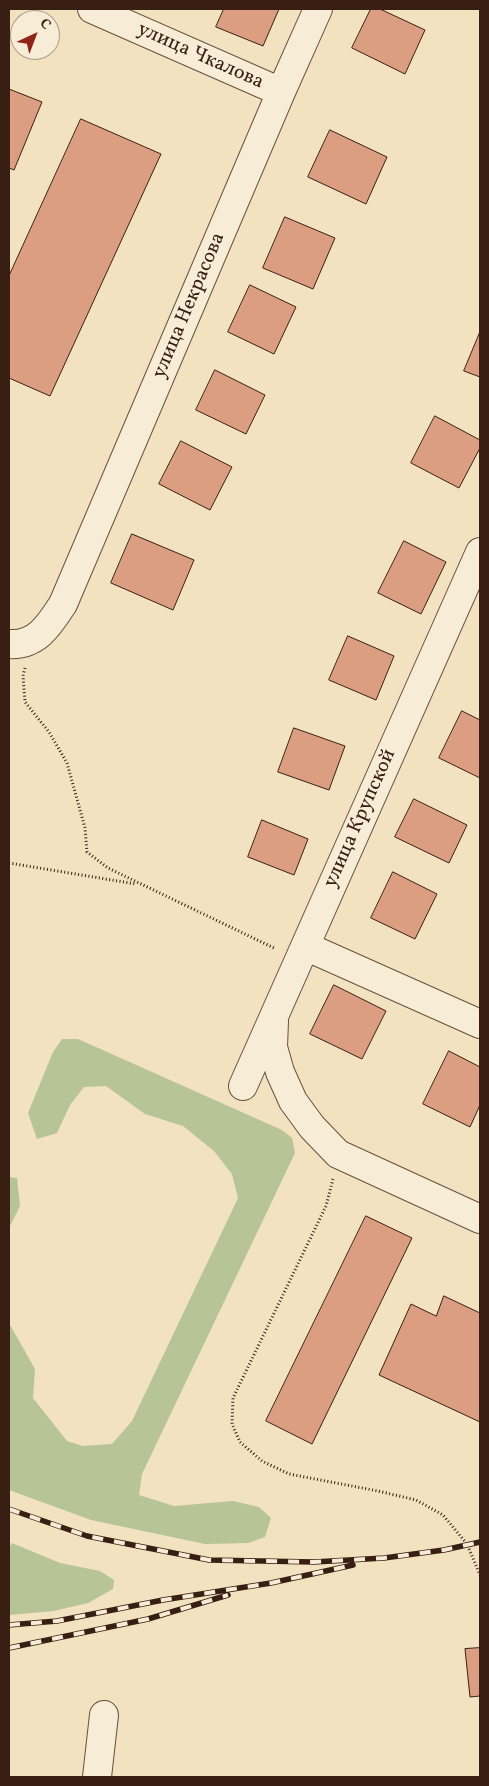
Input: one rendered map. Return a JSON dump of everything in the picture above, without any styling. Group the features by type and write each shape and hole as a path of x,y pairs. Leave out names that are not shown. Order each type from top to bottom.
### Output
{"street":[{"name":"улица Чкалова","path":"92,9 281,92"},
{"name":"улица Некрасова","path":"21,642 48,627 64,604 318,9"},
{"name":"улица Крупской","path":"243,1086 480,552"},
{"path":"302,953 480,1024"},
{"path":"275,1014 273,1047 280,1072 293,1101 312,1127 338,1154 480,1219"},
{"path":"97,1777 104,1715"}],"path":[{"path":"21,642 24,702 49,732 67,764 85,828 87,852 108,868 142,885 302,953"},
{"path":"9,863 142,885"},
{"path":"338,1154 326,1206 234,1398 232,1424 240,1442 262,1461 289,1474 416,1500 443,1515 467,1544 480,1575"}],"green space":[{"path":"62,1039 78,1039 282,1130 292,1138 295,1153 142,1474 139,1495 174,1506 233,1501 259,1507 271,1518 265,1537 248,1543 205,1544 91,1520 9,1490 9,1323 35,1369 33,1398 67,1441 83,1446 112,1444 132,1421 238,1198 232,1174 214,1151 183,1126 145,1114 106,1086 84,1087 70,1105 57,1133 37,1139 28,1113 53,1052"},
{"path":"9,1177 17,1178 20,1206 9,1228"},
{"path":"12,1543 60,1563 100,1571 114,1580 113,1589 88,1603 54,1611 9,1615 9,1548"}],"building":[{"path":"224,9 279,9 263,46 216,27"},
{"path":"371,9 380,9 425,30 405,74 352,48"},
{"path":"9,89 42,102 14,170 9,168"},
{"path":"81,119 161,154 50,396 9,378 9,276"},
{"path":"330,130 387,157 366,204 308,177"},
{"path":"285,217 335,238 313,289 263,268"},
{"path":"250,285 296,307 274,354 228,332"},
{"path":"480,332 480,377 464,371"},
{"path":"215,370 265,395 246,434 196,410"},
{"path":"435,416 480,440 480,448 459,488 411,463"},
{"path":"181,441 232,467 210,510 159,484"},
{"path":"132,534 194,560 173,610 111,583"},
{"path":"404,541 446,562 421,614 378,593"},
{"path":"348,636 394,656 376,700 329,680"},
{"path":"462,711 480,720 480,778 439,758"},
{"path":"294,728 345,746 329,790 278,772"},
{"path":"414,799 467,825 449,863 395,837"},
{"path":"262,820 308,839 294,875 248,857"},
{"path":"393,872 437,894 415,939 371,918"},
{"path":"334,985 386,1011 362,1059 310,1034"},
{"path":"449,1051 480,1067 480,1105 470,1127 423,1104"},
{"path":"366,1216 412,1238 312,1444 266,1421"},
{"path":"444,1296 480,1313 480,1422 379,1375 411,1304 436,1316"},
{"path":"480,1648 480,1696 470,1697 465,1649"}],"railway":[{"path":"9,1509 87,1536 209,1560 314,1562 384,1558 444,1550 480,1542"},
{"path":"9,1625 57,1621 163,1600 271,1583 353,1565"},
{"path":"9,1648 148,1619 228,1595"}]}
